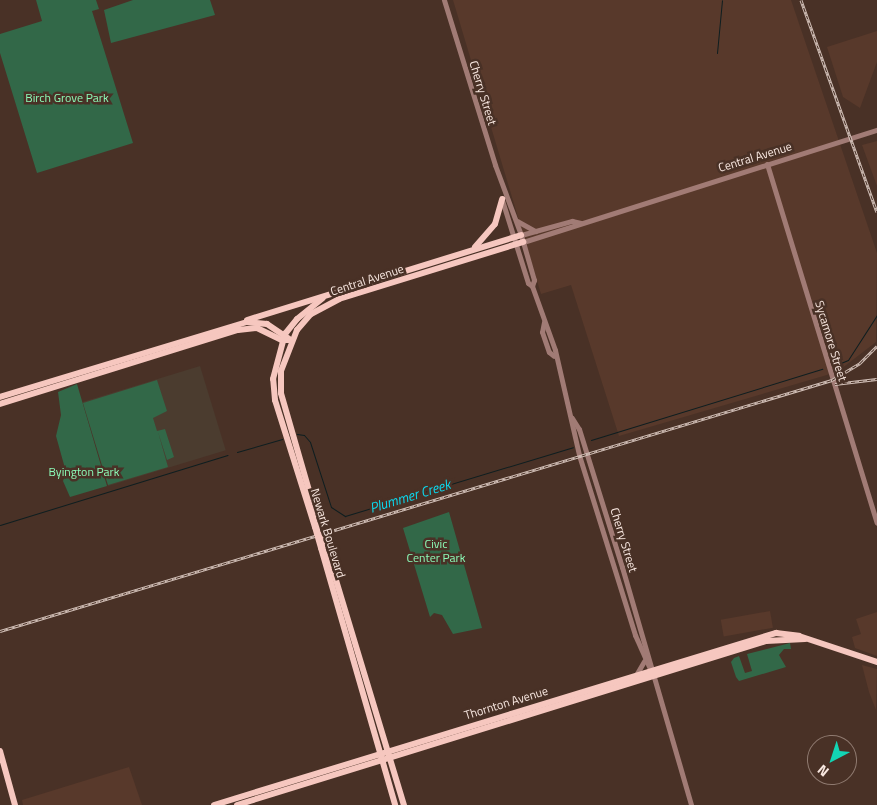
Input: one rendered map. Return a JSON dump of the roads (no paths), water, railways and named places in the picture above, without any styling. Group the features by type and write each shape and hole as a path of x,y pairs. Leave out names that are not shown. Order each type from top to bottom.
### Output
{"main road":[{"path":"473,249 489,233 503,196"},
{"name":"Central Avenue","path":"338,292 366,287 516,244 519,238"},
{"name":"Central Avenue","path":"291,340 303,322 321,307 366,287 473,249 519,238"},
{"path":"0,397 338,292"},
{"name":"Newark Boulevard","path":"317,526 275,400 273,371 283,337 308,308 338,292"},
{"path":"236,324 257,322 283,337"},
{"path":"0,404 238,330 257,328 291,340"},
{"name":"Newark Boulevard","path":"291,340 280,371 281,393 395,805"},
{"name":"Newark Boulevard","path":"323,548 390,754 404,805"},
{"name":"Thornton Avenue","path":"237,805 636,675 651,674 665,667 776,633 805,639 877,662"},
{"name":"Thornton Avenue","path":"214,805 381,752 390,754 766,641 805,639"},
{"path":"0,751 15,805"}],"street":[{"name":"Cherry Street","path":"444,0 503,196 526,254 534,280 532,286"},
{"name":"Central Avenue","path":"519,238 536,239 573,229 582,223 877,130"},
{"name":"Sycamore Street","path":"767,164 877,523"},
{"name":"Cherry Street","path":"503,196 509,198 519,238"},
{"path":"516,220 535,232"},
{"name":"Central Avenue","path":"519,238 572,222 582,223"},
{"path":"526,254 536,239"},
{"name":"Cherry Street","path":"516,244 528,283 532,286 544,322 542,332 549,352 554,356 572,418 579,429 634,621 691,805"},
{"path":"636,675 646,659 665,667"}],"waterway":[{"path":"717,53 722,0"},
{"name":"Plummer Creek","path":"836,365 848,360 877,315"},
{"name":"Plummer Creek","path":"591,440 822,369"},
{"name":"Plummer Creek","path":"297,434 304,435 310,442 331,507 345,516 573,447"},
{"name":"Plummer Creek","path":"237,452 282,439"},
{"name":"Plummer Creek","path":"0,525 227,455"}],"railway":[{"path":"801,0 877,212"},
{"path":"0,631 832,380 860,363 877,346"},
{"path":"835,384 877,379"}],"park label":[{"name":"Birch Grove Park","path":"67,98"},
{"name":"Byington Park","path":"84,472"},
{"name":"Civic Center Park","path":"436,551"}]}
